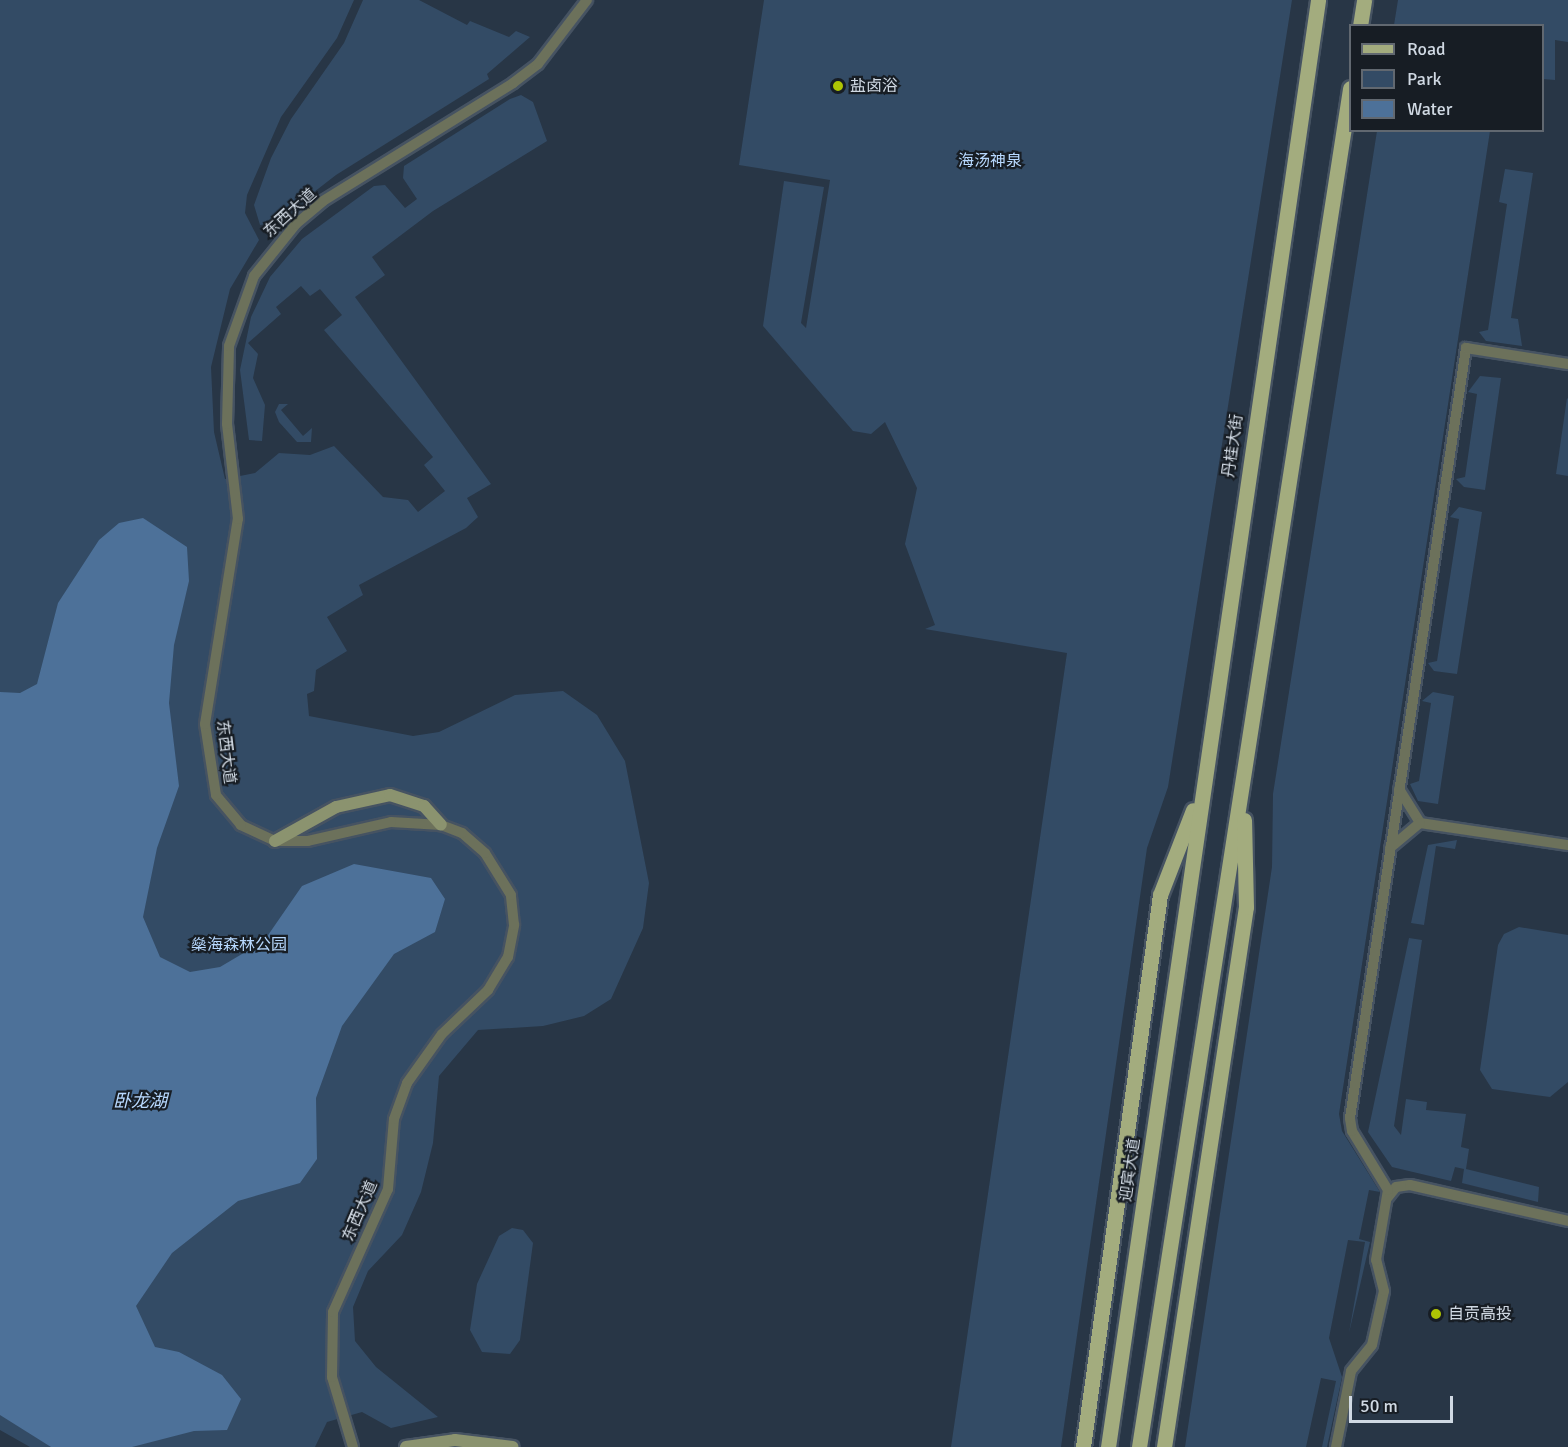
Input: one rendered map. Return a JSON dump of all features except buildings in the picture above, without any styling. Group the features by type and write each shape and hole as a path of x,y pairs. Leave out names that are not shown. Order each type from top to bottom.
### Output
{"main road":[{"name":"丹桂大街","path":"1189,899 1200,790 1318,0"},
{"path":"1360,24 1364,0"},
{"path":"1139,1447 1221,904 1244,796 1349,95"},
{"path":"1084,1445 1160,895 1200,790"},
{"path":"1164,1447 1246,907 1244,796"},
{"name":"迎宾大道","path":"1108,1447 1189,899"}],"street":[{"name":"东西大道","path":"353,1447 332,1377 333,1312 388,1189 394,1119 407,1083 442,1034 501,972 514,925 502,874 462,833 441,825 391,822 308,841 275,841 241,825 216,795 205,724 238,526 225,384 238,312 254,276 297,224 323,201 513,83 537,64 587,0"},
{"path":"1336,1447 1351,1371 1374,1340 1384,1286 1376,1254 1388,1197 1384,1176 1352,1131 1350,1118 1466,348 1568,364"},
{"path":"1399,789 1420,823"},
{"path":"275,841 336,807 390,795 424,806 441,825"},
{"path":"1390,848 1420,823 1568,845"},
{"path":"1384,1176 1410,1185 1568,1221"},
{"path":"1388,1197 1396,1187 1410,1185"},
{"path":"406,1447 455,1440 513,1447"}],"green space":[{"name":"燊海森林公园","path":"0,0 354,0 337,38 281,117 247,195 245,213 259,240 230,289 211,367 214,432 225,479 255,473 279,453 310,455 334,446 383,497 408,500 418,512 445,491 424,465 433,457 324,330 342,315 320,289 310,296 301,286 276,307 281,314 248,343 258,354 253,378 265,405 262,441 249,440 240,370 251,317 270,277 302,239 374,186 385,185 405,208 417,199 403,178 404,166 510,99 521,95 533,102 547,141 433,211 372,257 385,275 355,297 491,484 467,498 478,517 466,528 359,585 363,595 327,617 347,651 316,670 314,691 307,694 309,716 413,736 439,732 515,695 563,691 597,715 625,761 649,883 643,928 611,999 584,1016 543,1026 478,1030 439,1076 433,1143 421,1192 402,1235 368,1271 353,1307 355,1341 376,1367 438,1417 391,1428 362,1412 327,1422 315,1447 30,1447 0,1430"},
{"path":"363,0 419,0 467,25 470,21 509,37 516,31 530,37 487,74 489,79 336,175 274,223 260,225 254,205 271,158 291,119 344,43"},
{"name":"海汤神泉","path":"764,0 1292,0 1168,787 1147,848 1061,1447 951,1447 1067,653 925,629 935,625 905,544 917,488 885,422 871,434 853,431 763,326 784,181 824,187 801,323 806,328 830,180 739,165"},
{"path":"1398,0 1568,0 1568,42 1555,40 1555,80 1544,79 1544,24 1394,24"},
{"path":"1377,132 1490,132 1339,1114 1342,1131 1380,1192 1369,1190 1359,1239 1370,1242 1349,1333 1365,1242 1348,1240 1329,1338 1342,1377 1327,1447 1322,1447 1336,1381 1321,1378 1306,1447 1185,1447 1272,867 1273,794"},
{"path":"1505,169 1533,173 1511,318 1518,319 1522,346 1486,341 1479,332 1488,330 1507,204 1499,202"},
{"path":"1480,376 1501,378 1485,490 1464,487 1456,479 1465,477 1477,394 1468,392"},
{"path":"1568,399 1568,476 1556,474"},
{"path":"279,404 288,404 281,410 303,436 312,428 311,442 297,442 279,422 275,412"},
{"path":"1459,507 1482,512 1457,674 1434,671 1428,663 1437,661 1459,519 1450,517"},
{"path":"1433,692 1454,696 1438,804 1418,801 1410,784 1419,781 1431,703 1422,701"},
{"path":"1457,840 1455,849 1436,846 1424,925 1411,923 1428,845"},
{"path":"1519,927 1568,935 1568,1082 1550,1097 1492,1089 1480,1070 1498,945 1504,934"},
{"path":"1409,938 1422,940 1394,1126 1401,1135 1406,1099 1427,1102 1426,1110 1466,1114 1461,1147 1469,1149 1466,1169 1539,1187 1538,1202 1462,1183 1464,1169 1455,1167 1451,1181 1392,1167 1368,1132"},
{"path":"512,1228 523,1230 533,1243 520,1340 510,1354 482,1352 470,1330 477,1284 499,1236"}],"water":[{"name":"卧龙湖","path":"143,518 187,547 189,581 174,645 169,703 179,786 157,848 143,917 160,957 190,972 220,967 264,941 302,886 354,864 431,878 445,899 435,932 394,954 342,1026 316,1098 317,1159 300,1183 238,1201 172,1253 136,1306 155,1347 179,1352 222,1375 241,1399 227,1430 194,1431 132,1447 51,1447 0,1415 0,692 20,693 37,684 58,603 99,540 119,523"}],"place":[{"name":"盐卤浴","path":"838,86"},
{"name":"自贡高投","path":"1436,1314"}]}
